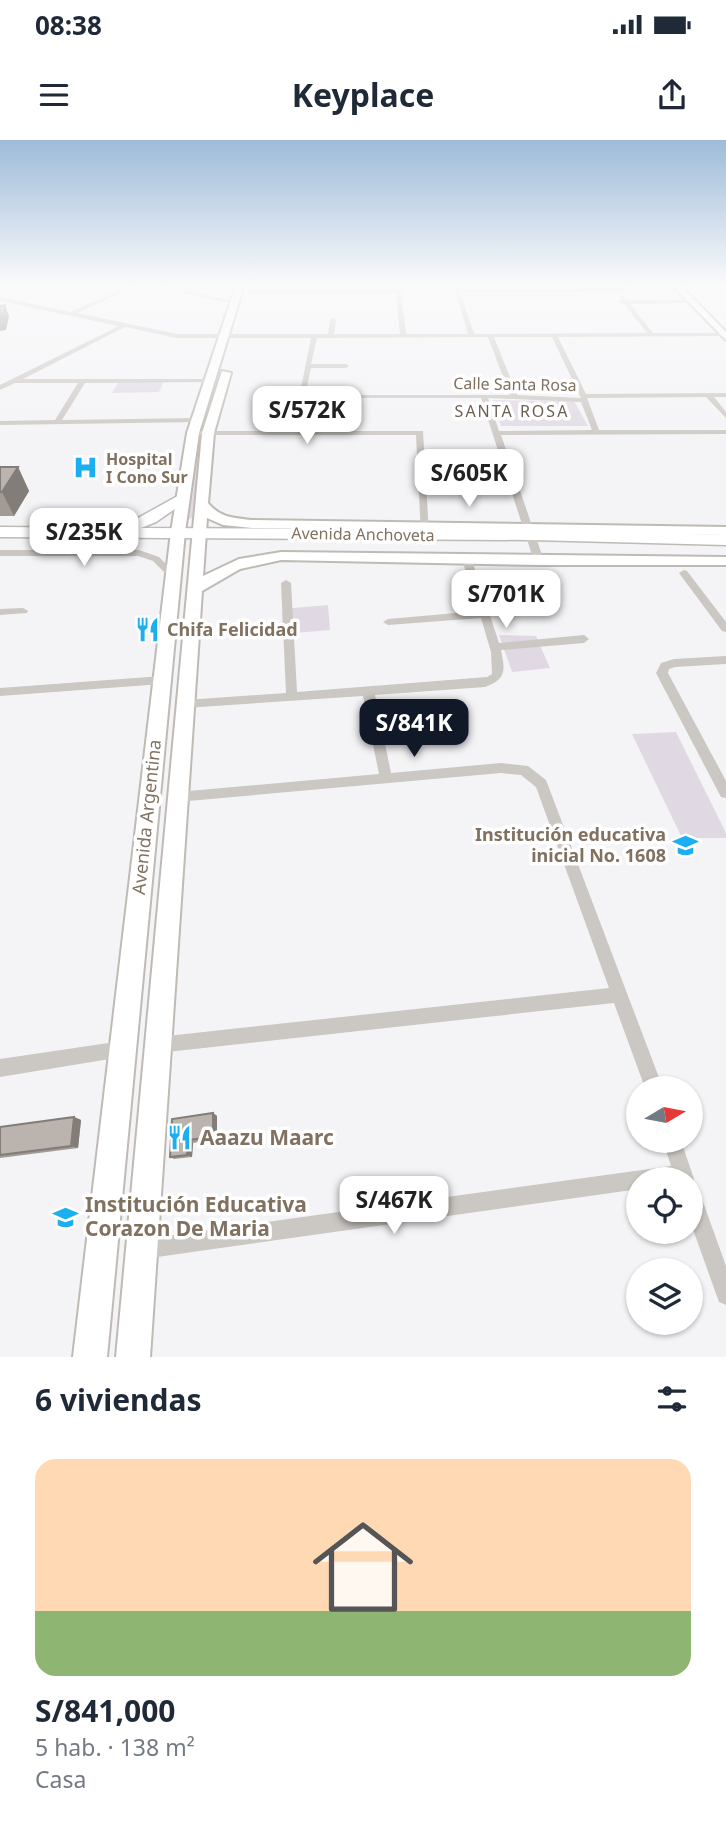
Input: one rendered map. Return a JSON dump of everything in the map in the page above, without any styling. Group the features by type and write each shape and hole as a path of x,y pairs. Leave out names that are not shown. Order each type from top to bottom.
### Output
{"main road":[{"name":"Avenida Argentina","path":"90,1357 177,538 193,433 222,342"},
{"path":"233,351 236,342"},
{"name":"Avenida Argentina","path":"133,1357 208,433 229,364"},
{"path":"109,532 151,519 183,497"},
{"path":"202,504 208,514 220,520 252,524 424,530"},
{"name":"Avenida Anchoveta","path":"198,538 424,530 534,543 726,552"},
{"path":"195,590 224,568 256,558 281,556 467,560 534,543 726,531"},
{"name":"Avenida Anchoveta","path":"0,532 109,532 177,538"},
{"name":"Avenida Anchoveta","path":"0,544 177,538 534,543 726,540"},
{"path":"534,543 726,561"},
{"path":"138,904 170,900"}],"street":[{"path":"0,387 93,342"},
{"path":"313,342 307,366 346,366"},
{"path":"493,342 514,397"},
{"path":"557,342 584,398 596,431"},
{"name":"Calle Santa Rosa","path":"307,366 301,397 584,398 726,395"},
{"path":"57,422 83,380"},
{"path":"12,381 211,380"},
{"path":"708,395 726,416"},
{"path":"484,396 534,543"},
{"path":"0,423 197,420"},
{"path":"498,433 726,432"},
{"path":"193,433 420,433 424,530"},
{"path":"0,553 139,553 156,559 173,576"},
{"path":"185,704 485,683 496,678 500,670 495,647 467,560"},
{"path":"684,573 726,629"},
{"path":"285,583 292,698"},
{"path":"0,612 23,611"},
{"path":"388,622 484,614"},
{"path":"495,647 584,639"},
{"path":"726,660 674,663 665,666 662,673 726,793"},
{"path":"0,692 162,680"},
{"path":"368,691 386,779"},
{"path":"177,797 501,768 524,770 541,784 649,1076"},
{"path":"159,1045 310,1031 618,995"},
{"path":"0,1068 122,1049"},
{"path":"143,1249 626,1182"},
{"path":"703,1229 726,1295"}],"shaded area":[{"path":"119,381 164,381 159,392 112,393"},
{"path":"493,400 574,401 588,426 501,426"},
{"path":"201,434 204,436 195,516 186,521 193,437"},
{"path":"328,605 330,630 283,634 282,609"},
{"path":"499,635 536,636 550,668 512,672"},
{"path":"676,732 726,833 726,838 682,838 632,734"}],"building":[{"path":"0,467 18,467 2,492 0,492"},
{"path":"213,1113 213,1137 188,1140 187,1155 170,1157 172,1119"},
{"path":"74,1117 71,1146 0,1155 0,1127"}],"place":[{"name":"Hospital I Cono Sur","path":"86,468"},
{"name":"Chifa Felicidad","path":"147,630"},
{"name":"Institución educativa inicial No. 1608","path":"686,845"},
{"name":"Aaazu Maarc","path":"180,1138"},
{"name":"Institución Educativa Corazon De Maria","path":"65,1217"}],"district":[{"name":"SANTA ROSA","path":"512,411"}]}
